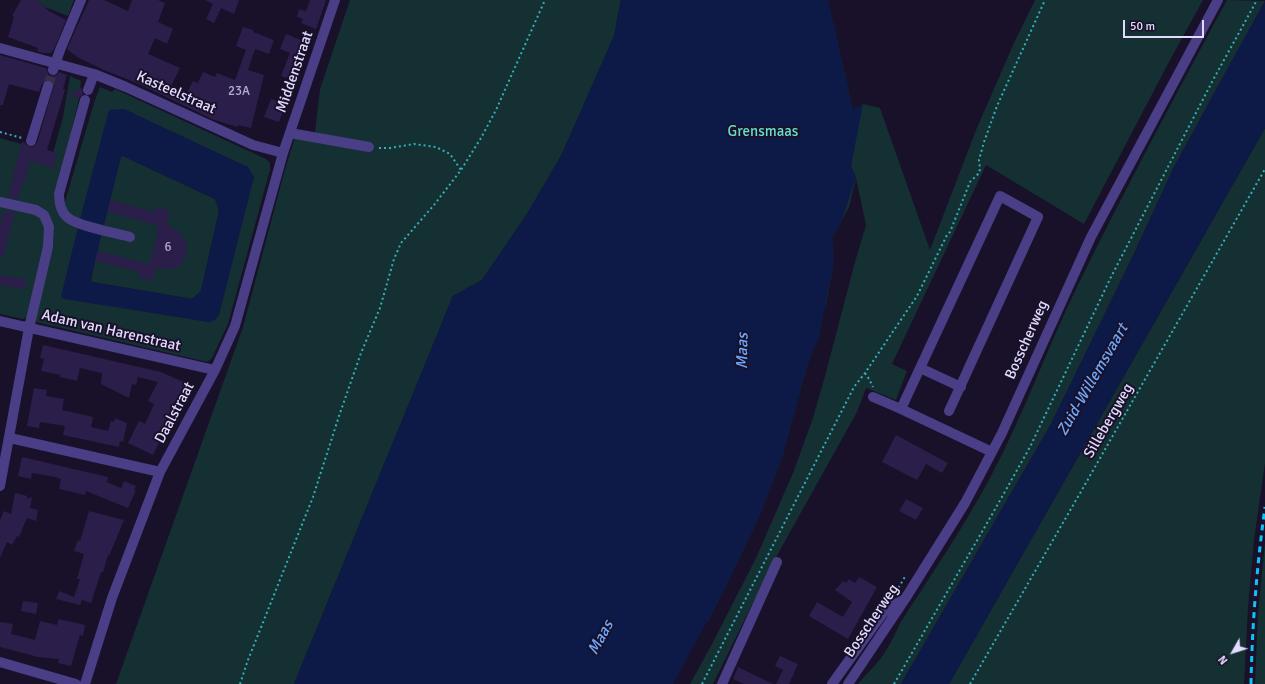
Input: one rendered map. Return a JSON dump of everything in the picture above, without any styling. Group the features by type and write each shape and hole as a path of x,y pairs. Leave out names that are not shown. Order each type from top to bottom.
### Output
{"street":[{"path":"54,67 81,0"},
{"name":"Middenstraat","path":"283,153 335,0"},
{"name":"Bosscherweg","path":"848,684 905,599 965,503 992,452 1090,237 1218,0"},
{"name":"Kasteelstraat","path":"0,48 54,67 94,74 253,145 283,153"},
{"path":"94,74 60,194 59,203 66,216 79,224 130,237"},
{"path":"31,141 48,86"},
{"path":"290,133 369,147"},
{"name":"Daalstraat","path":"85,684 112,598 160,472 215,370 235,326 283,153"},
{"path":"901,409 1000,196 1038,217 949,411"},
{"path":"0,202 36,210 44,215 49,227 48,247 29,328 0,486"},
{"name":"Adam van Harenstraat","path":"0,321 215,370"},
{"path":"920,368 961,387"},
{"path":"875,398 992,452"},
{"path":"10,438 160,472"},
{"path":"722,684 777,562"},
{"path":"832,684 883,613 891,606 905,599"},
{"path":"0,662 76,684"}],"path":[{"path":"240,684 248,660 314,497 339,416 361,353 380,308 394,259 401,243 434,205 461,170 481,138 496,110 545,0"},
{"path":"702,684 854,387 917,296 947,234 950,232 970,182 980,173 979,160 994,114 1045,0"},
{"path":"894,684 1030,447 1111,277 1213,80 1258,0"},
{"path":"0,132 31,141"},
{"path":"369,147 390,148 414,144 436,147 450,154 461,170"},
{"name":"Sillebergweg","path":"970,684 1265,169"},
{"path":"865,373 869,379 875,398"}],"green space":[{"path":"37,0 74,0 68,16 45,7"},
{"path":"350,0 621,0 614,36 562,154 527,214 482,280 453,296 294,684 116,684 243,327 295,137 314,141 320,89"},
{"name":"Grensmaas","path":"664,0 828,0 853,110 863,104 880,108 930,250 976,130 1014,43 1035,0 1203,0 1084,224 986,165 892,364 907,371 896,400 866,388 857,412 770,568 713,684 690,684 756,558 793,473 813,418 825,376 866,225 856,178 849,207 832,238 834,261 826,305 823,305 821,315 823,316 819,336 807,366 781,461 759,517 708,621 499,684"},
{"path":"1227,0 1265,1 1173,169 1132,258 1051,424 901,684 858,684 884,654 900,623 981,495 1003,453 1067,309 1096,249"},
{"path":"70,76 81,81 79,99 54,202 61,215 100,87 112,92 115,89 266,159 270,163 270,170 228,324 212,358 207,362 36,322 34,319 53,248 54,226 35,213 42,218 45,226 44,245 27,317 23,319 0,314 0,138 53,153 63,117","holes":["124,109 254,177 209,322 62,296 95,260 91,280 92,282 192,299 201,291 219,211 215,199 123,156 121,157"]},
{"path":"1265,128 1265,463 1254,540 1248,607 1244,684 949,684"},
{"path":"1265,542 1265,684 1255,684 1258,613"}],"water":[{"name":"Maas","path":"621,0 828,0 853,110 863,104 851,166 856,177 843,217 832,238 834,261 819,337 807,366 781,461 759,517 720,598 673,684 294,684 453,296 482,280 527,214 562,154 614,36"},
{"name":"Zuid-Willemsvaart","path":"1265,1 1265,128 949,684 901,684 1051,424 1132,258 1173,169"},
{"path":"124,109 248,167 254,177 219,315 215,320 209,322 64,299 61,296 78,227 102,233 91,280 92,282 192,299 201,291 219,211 215,199 123,156 121,157 104,225 80,219 109,110"}],"building":[{"path":"21,0 37,0 49,11 66,20 51,53 42,53 37,51 38,48 8,37 14,17 12,16"},
{"path":"89,0 104,0 128,11 132,0 158,0 165,3 158,22 173,29 167,44 155,38 148,54 180,68 171,86 187,93 193,81 198,83 203,72 215,77 217,73 235,80 246,50 236,46 243,27 274,40 269,54 255,49 248,70 264,75 251,128 238,125 237,127 212,119 137,83 77,57 67,49"},
{"path":"205,0 239,0 234,14 221,8 214,23 206,19 213,4"},
{"path":"310,0 326,0 316,29 301,23 303,19 297,17 299,9 306,11"},
{"path":"286,34 308,43 293,80 281,76 290,53 280,49"},
{"path":"0,55 47,69 48,74 51,76 57,75 59,72 67,75 63,89 65,90 47,150 57,153 54,168 30,161 25,182 23,182 18,199 8,197 22,142 29,147 33,147 37,143 54,85 50,80 46,80 42,84 39,92 9,84 3,105 0,105"},
{"path":"80,88 82,89 83,94 79,98 68,96"},
{"path":"271,99 286,104 279,122 264,117"},
{"path":"110,200 154,212 156,207 170,211 167,224 181,234 187,244 186,255 181,265 170,269 156,268 152,281 138,277 140,272 95,261 98,251 150,264 159,226 108,212"},
{"path":"4,210 15,212 3,258 0,257 0,226"},
{"path":"0,275 27,279 24,289 0,285"},
{"path":"43,345 161,372 188,384 153,455 128,443 139,421 145,424 154,404 148,401 158,382 138,377 136,385 132,384 129,398 101,384 102,373 80,368 77,381 60,377 60,375 41,371 44,359 40,358"},
{"path":"34,388 47,390 46,396 64,399 62,410 93,417 91,427 108,431 111,421 114,422 115,418 127,423 123,442 120,441 119,447 63,435 65,426 40,422 39,428 27,426"},
{"path":"896,435 948,463 942,473 926,464 917,480 882,462"},
{"path":"22,457 108,477 107,482 121,488 124,481 136,486 134,490 136,490 128,508 86,491 85,495 59,489 61,479 55,477 32,473 31,479 18,476"},
{"path":"15,493 27,496 27,499 32,497 30,508 38,510 36,521 27,518 19,537 17,536 12,545 7,542 0,558 0,520 4,511 11,514"},
{"path":"906,499 923,508 916,520 899,511"},
{"path":"89,511 124,520 109,556 108,555 103,572 101,572 91,603 82,600 80,605 56,599 59,591 74,597 80,579 77,579 84,554 74,551 78,540 80,541"},
{"path":"859,577 877,587 848,639 809,616 817,602 843,617 852,602 835,590 843,581 846,583 849,579 855,583"},
{"path":"23,601 38,603 36,614 21,611"},
{"path":"58,619 85,625 83,636 80,635 71,666 58,663 59,659 38,657 0,647 0,622 13,624 11,634 35,640 40,621 57,625"},
{"path":"780,656 798,664 789,684 776,684 783,670 775,666"},
{"path":"738,667 773,684 744,684 733,679"}],"tunnel":[{"path":"48,86 53,70"}],"railway":[{"path":"1251,684 1255,595 1265,507"}]}
